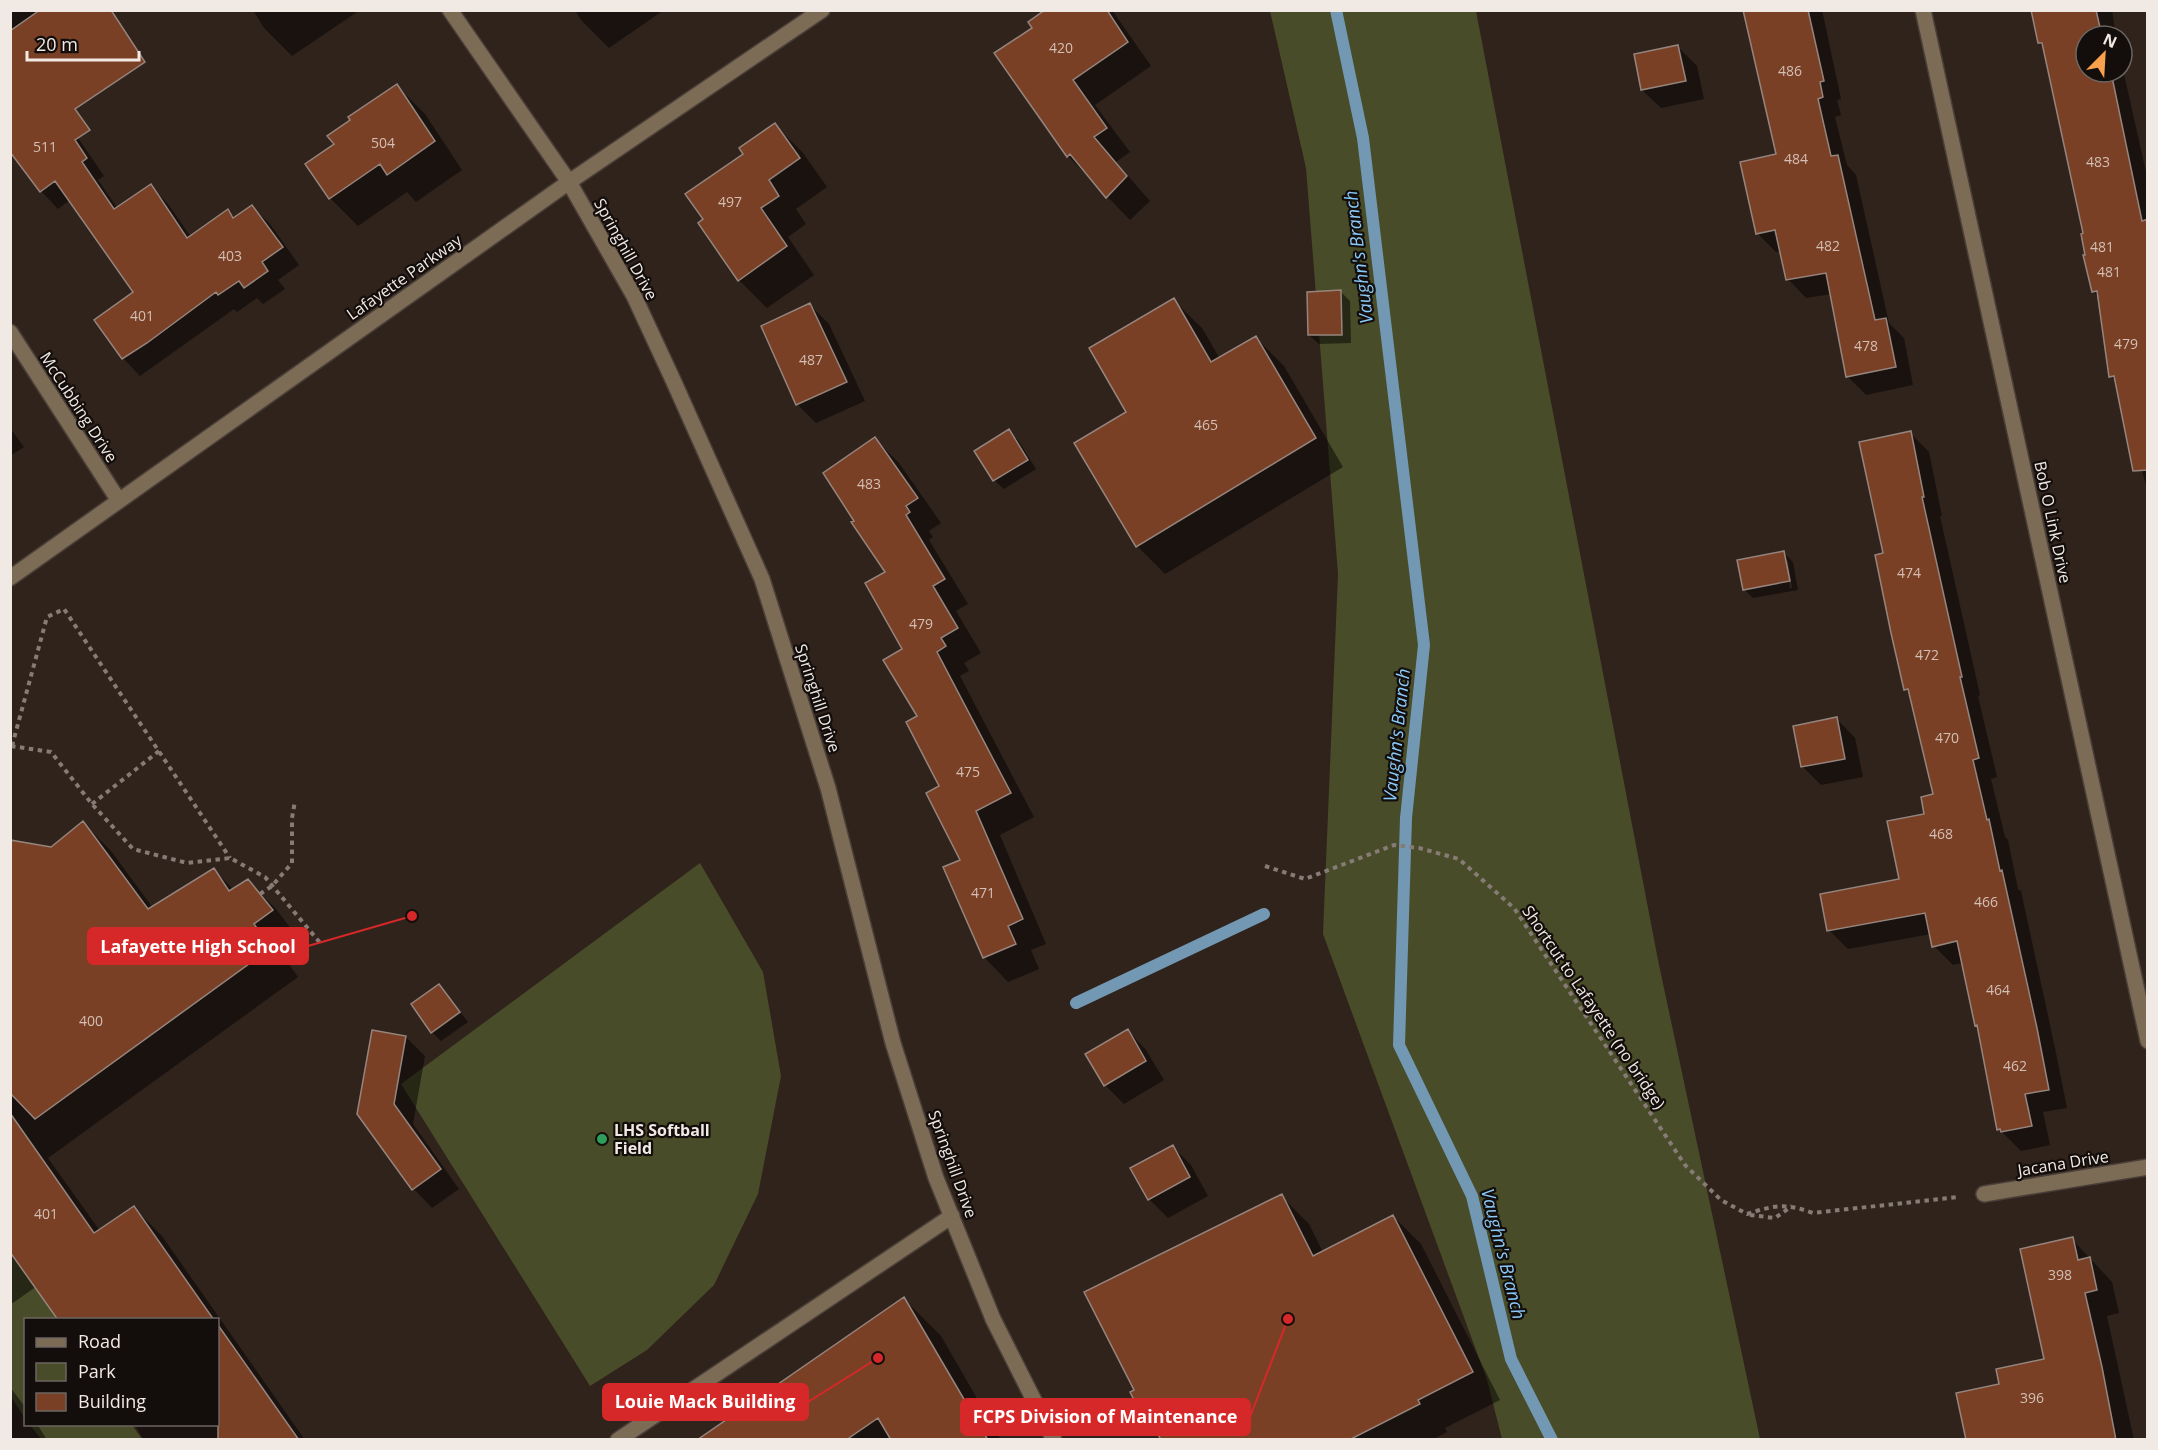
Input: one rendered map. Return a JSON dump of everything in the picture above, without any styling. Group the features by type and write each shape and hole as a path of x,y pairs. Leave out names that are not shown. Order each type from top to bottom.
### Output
{"street":[{"name":"Springhill Drive","path":"450,10 569,182 639,307 674,380 762,579 828,788 893,1043 936,1178 993,1318 1054,1440"},
{"name":"Lafayette Parkway","path":"10,578 569,182 822,10"},
{"name":"Bob O Link Drive","path":"1923,10 2148,1041"},
{"name":"McCubbing Drive","path":"10,332 118,501"},
{"name":"Jacana Drive","path":"1984,1194 2148,1167"},
{"path":"618,1440 952,1216"}],"path":[{"path":"230,858 187,863 133,849 92,804 51,752 11,746 47,617 64,609 230,858 265,878 321,944"},
{"path":"92,804 159,751"},
{"path":"260,894 272,886 292,863 292,818 295,801"},
{"name":"Shortcut to Lafayette (no bridge)","path":"1265,866 1305,879 1394,845 1419,848 1459,859 1514,908 1685,1165 1721,1200 1747,1214 1775,1218 1793,1206"},
{"path":"1747,1214 1770,1206 1793,1206 1813,1213 1984,1194"}],"green space":[{"path":"1270,11 1476,11 1658,960 1760,1439 1502,1439 1487,1380 1323,934 1338,574 1306,168"},
{"name":"LHS Softball Field","path":"700,863 763,972 781,1076 758,1194 714,1285 647,1350 590,1386 401,1084"},
{"path":"13,1255 57,1318 24,1318 24,1416 11,1397 10,1257"},
{"path":"31,1426 133,1426 142,1439 41,1439"}],"building":[{"path":"40,10 111,10 145,62 75,109 90,130 75,140 87,158 82,162 114,209 151,184 187,238 228,209 233,218 252,205 283,247 262,262 268,271 244,288 239,281 218,295 216,292 122,359 94,320 133,292 55,181 40,192 10,152 10,31"},
{"path":"1045,10 1107,10 1128,42 1073,80 1107,128 1094,137 1127,176 1106,198 1070,154 1067,157 994,53 1032,28 1028,22"},
{"path":"1743,10 1808,10 1824,81 1820,82 1823,97 1818,99 1831,156 1838,155 1875,320 1886,318 1896,367 1846,377 1826,273 1786,280 1775,230 1756,234 1740,162 1776,154"},
{"path":"2031,10 2096,10 2099,24 2074,24 2074,84 2113,84 2142,221 2148,219 2148,470 2133,471 2114,376 2109,377 2097,291 2092,292 2083,255 2085,255 2081,234 2083,233 2042,43 2038,43"},
{"path":"1678,45 1686,81 1641,90 1634,54"},
{"path":"397,84 435,141 387,175 380,164 329,199 305,164 334,144 327,136 350,120 348,117"},
{"path":"775,123 800,158 769,180 779,196 761,208 787,246 738,281 698,223 703,219 685,194 743,154 739,148"},
{"path":"1341,290 1342,335 1308,335 1307,292"},
{"path":"1174,298 1211,362 1256,336 1316,438 1136,547 1074,443 1126,412 1089,348"},
{"path":"810,303 847,382 796,405 761,326"},
{"path":"1009,429 1028,460 993,481 974,451"},
{"path":"1911,431 1924,497 1922,497 1979,758 1973,760 2000,871 2002,870 2049,1090 2025,1094 2032,1126 2001,1132 2000,1129 1997,1130 1977,1025 1975,1026 1957,941 1932,947 1925,913 1827,931 1820,894 1899,879 1887,821 1924,814 1921,797 1933,794 1908,689 1904,690 1891,633 1875,555 1883,553 1859,442"},
{"path":"875,437 918,498 906,506 910,512 906,515 945,579 933,586 958,628 941,638 946,646 937,652 1011,793 976,811 1023,919 1008,926 1016,944 983,958 943,867 960,860 926,793 939,786 906,722 917,716 883,660 902,649 865,583 885,572 851,522 854,521 823,473"},
{"path":"1784,551 1790,581 1743,590 1737,560"},
{"path":"1837,717 1845,759 1801,767 1793,726"},
{"path":"83,821 148,909 214,868 229,891 248,879 273,910 254,924 271,948 35,1119 10,1093 10,840 51,847"},
{"path":"439,984 460,1012 431,1033 411,1004"},
{"path":"1128,1029 1146,1061 1104,1086 1085,1054"},
{"path":"372,1030 406,1036 394,1104 441,1169 412,1190 357,1114"},
{"path":"10,1113 94,1233 134,1206 213,1318 57,1318 10,1252"},
{"path":"1173,1145 1190,1177 1148,1200 1130,1168"},
{"path":"1282,1194 1313,1256 1393,1215 1473,1372 1418,1400 1420,1404 1349,1440 1161,1440 1150,1419 1145,1421 1130,1392 1134,1390 1084,1292"},
{"path":"2073,1237 2078,1260 2090,1257 2097,1290 2085,1293 2116,1440 1966,1440 1956,1393 1999,1384 1996,1369 2044,1359 2020,1249"},
{"path":"904,1297 988,1440 891,1440 878,1418 846,1440 697,1440"},
{"path":"219,1326 299,1440 218,1440 219,1426"}],"waterway":[{"name":"Vaughn's Branch","path":"1336,10 1363,138 1424,645 1406,818 1399,1045 1472,1196 1511,1359 1552,1440"},
{"path":"1076,1003 1264,914"}],"place":[{"name":"Lafayette High School","path":"412,916"},
{"name":"LHS Softball Field","path":"602,1139"},
{"name":"FCPS Division of Maintenance","path":"1288,1319"},
{"name":"Louie Mack Building","path":"878,1358"}]}
